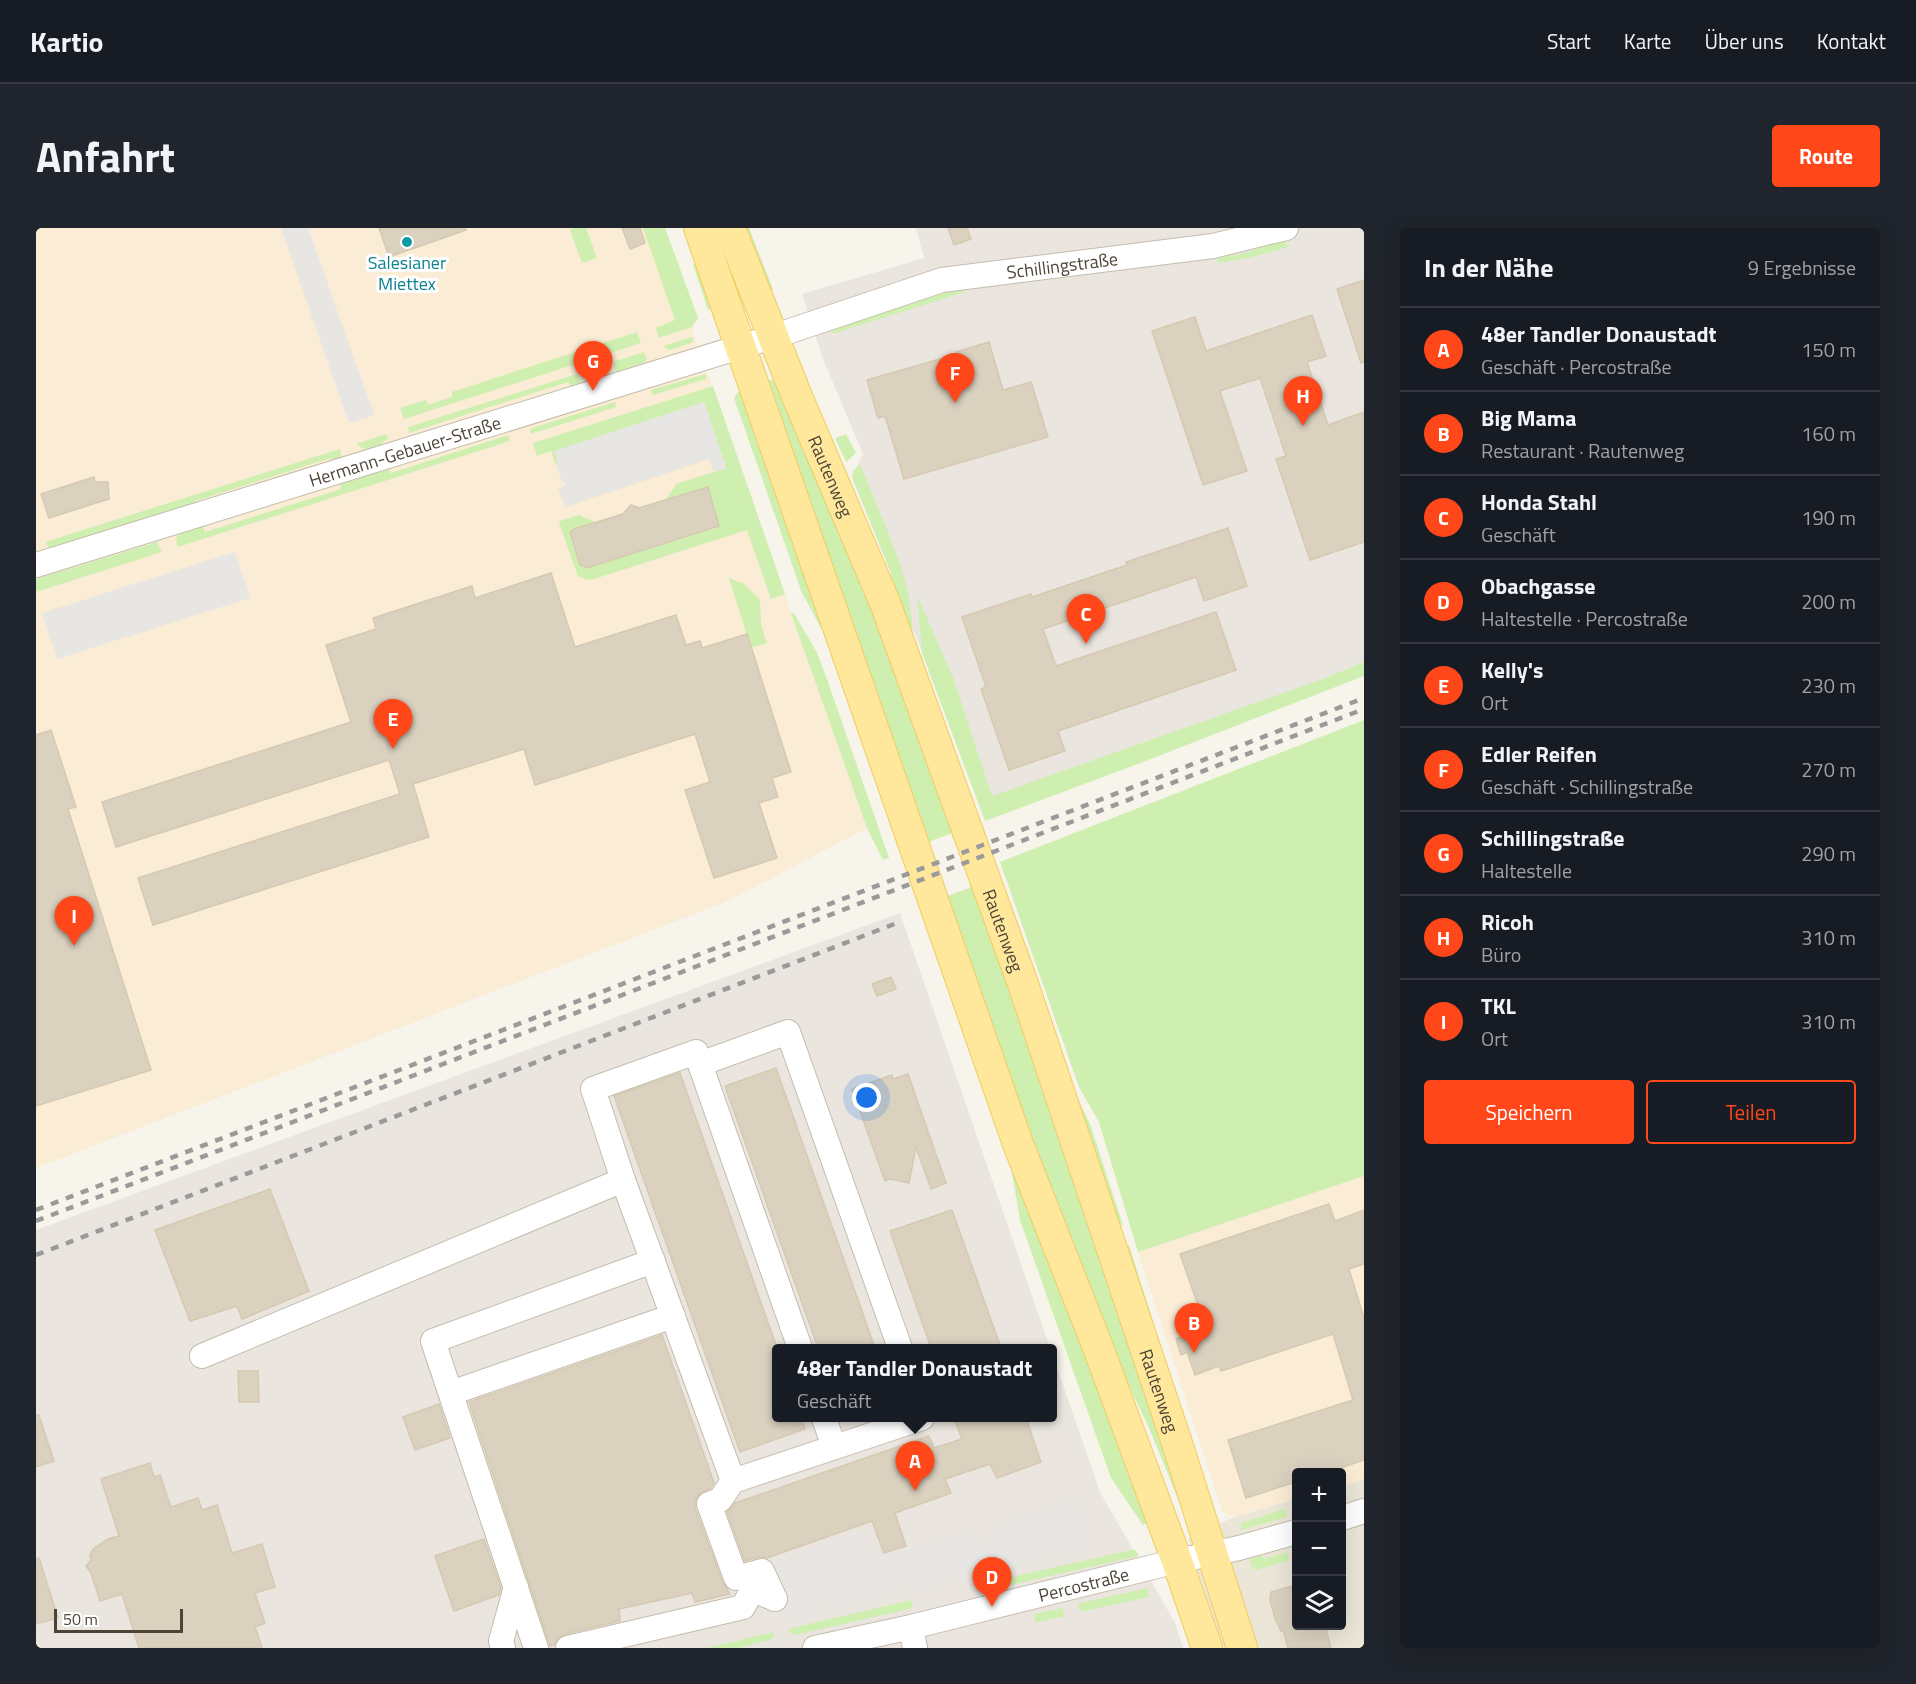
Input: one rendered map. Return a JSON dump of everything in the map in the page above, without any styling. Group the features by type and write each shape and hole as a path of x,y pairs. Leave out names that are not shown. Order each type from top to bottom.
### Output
{"main road":[{"path":"699,228 1018,1144 1099,1350 1207,1648"},
{"name":"Rautenweg","path":"730,228 772,337 885,603 1023,984 1177,1443 1242,1648"}],"street":[{"name":"Schillingstraße","path":"772,337 942,280 1213,246 1286,228"},
{"name":"Hermann-Gebauer-Straße","path":"36,566 772,337"},
{"path":"700,1064 788,1032 899,1344"},
{"path":"733,1481 623,1180 593,1089 696,1052 799,1344"},
{"path":"202,1356 623,1180"},
{"path":"536,1648 433,1341 653,1261"},
{"path":"451,1393 673,1316"},
{"path":"825,1422 834,1447"},
{"path":"568,1648 743,1607 750,1594 758,1592 775,1599 762,1571 736,1578 709,1504 720,1500 733,1481 910,1422"},
{"path":"1346,1516 1364,1511"},
{"name":"Percostraße","path":"815,1648 913,1638 1177,1561 1239,1548 1292,1533"},
{"path":"503,1648 501,1641 516,1587"}],"shaded area":[{"path":"36,228 657,228 867,828 728,901 36,1168"},
{"path":"281,228 308,228 374,415 349,423"},
{"path":"916,228 1364,228 1364,662 987,812 852,477 863,454 823,359 802,294 924,258"},
{"path":"704,402 726,468 713,472 709,459 565,507 558,489 567,485 562,482 554,451"},
{"path":"235,552 250,598 57,659 42,613"},
{"path":"900,913 1049,1344 772,1344 772,1422 1057,1422 1057,1368 1100,1492 1175,1623 1183,1648 36,1648 36,1230"},
{"path":"1364,1176 1364,1479 1346,1485 1346,1468 1292,1468 1292,1500 1234,1517 1222,1511 1138,1252"},
{"path":"1364,1479 1364,1648 1221,1648 1188,1538 1234,1517 1292,1500 1292,1630 1346,1630 1346,1485"},
{"path":"1076,1499 1087,1531 1082,1537 1085,1550 1048,1559 1045,1546 1037,1548 1040,1561 1009,1568 1005,1555 982,1560 984,1573 950,1581 946,1568 937,1571 939,1584 908,1591 905,1578 898,1580 901,1592 869,1600 866,1587 858,1589 861,1601 830,1608 827,1595 819,1598 822,1610 791,1618 788,1605 778,1589 769,1564 859,1532 869,1557 971,1534 975,1546 1000,1540 998,1528"}],"green space":[{"path":"586,228 597,258 582,263 570,230"},
{"path":"643,228 665,228 698,318 692,327 659,338 656,328 675,320"},
{"path":"743,228 749,228 773,289 767,292"},
{"path":"1285,240 1288,247 1248,258 1217,263 1218,257 1241,254"},
{"path":"699,263 715,307 708,310 693,265"},
{"path":"956,289 965,292 829,333 842,326"},
{"path":"637,332 641,343 404,419 400,408 426,400 428,405 452,397 452,392"},
{"path":"692,337 694,342 670,350 663,346"},
{"path":"644,352 647,359 645,362 616,372 613,362"},
{"path":"577,374 581,385 571,387 568,382 409,433 408,427"},
{"path":"706,374 706,379 653,395 651,390"},
{"path":"776,378 844,532 957,831 924,844 762,384"},
{"path":"713,386 785,594 771,599 747,530 594,579 587,580 578,576 560,521 579,515 595,522 574,529 570,535 580,565 587,568 715,528 718,522 706,488 666,500 676,484 726,468 704,403 555,451 558,464 556,465 551,451 537,456 533,443"},
{"path":"746,390 826,637 802,593 734,398 738,392"},
{"path":"615,402 616,407 531,434 530,430 535,427"},
{"path":"386,434 388,439 381,443 383,447 367,451 356,444"},
{"path":"846,434 856,453 846,462 835,438"},
{"path":"509,436 510,441 178,547 176,538 178,535 200,527 203,527 205,532 341,489 340,482 389,468 391,473"},
{"path":"340,449 342,459 334,463 331,458 195,501 196,505 51,550 45,542"},
{"path":"861,466 905,580 915,645 892,589 891,573 852,477 853,471"},
{"path":"157,542 162,552 36,592 36,579"},
{"path":"729,578 744,584 760,600 761,625 767,643 751,648"},
{"path":"917,595 954,680 992,796 1317,681 1364,662 1364,676 985,821 922,653"},
{"path":"791,613 794,613 817,653 889,858 883,860 867,828"},
{"path":"1364,720 1364,1176 1138,1252 1099,1122 1079,1087 1000,862"},
{"path":"976,885 1189,1509 1183,1511 1149,1428 1087,1297 943,898"},
{"path":"1075,1093 1090,1124 1123,1225 1115,1226"},
{"path":"1010,1162 1151,1521 1143,1525 1111,1478 1020,1220"},
{"path":"1129,1245 1176,1395 1123,1250"},
{"path":"1284,1509 1287,1517 1241,1530 1241,1523"},
{"path":"1136,1550 1139,1556 1011,1585 1003,1579"},
{"path":"1287,1552 1289,1560 1256,1570 1249,1559 1261,1555 1264,1559"},
{"path":"1148,1588 1149,1597 1080,1612 1078,1606 1080,1603"},
{"path":"911,1600 913,1608 796,1635 788,1631 788,1629"},
{"path":"1063,1608 1064,1616 1035,1623 1034,1614"},
{"path":"774,1632 774,1637 770,1640 738,1648 706,1648"}],"building":[{"name":"Salesianer Miettex","path":"379,228 465,228 466,230 389,257"},
{"path":"622,228 640,228 645,243 630,249"},
{"path":"948,228 967,228 971,239 954,245"},
{"path":"1364,280 1364,362 1361,363 1337,289"},
{"path":"1312,315 1326,356 1307,362 1328,425 1364,412 1364,542 1310,560 1276,459 1286,456 1260,378 1220,391 1247,471 1203,485 1152,331 1195,317 1206,351"},
{"path":"989,342 1003,390 1031,382 1048,437 904,479 885,416 878,418 867,380 957,354 956,352"},
{"path":"94,477 95,482 108,482 109,499 49,518 41,494"},
{"path":"708,487 719,526 587,568 580,565 570,532 574,529 623,514 631,505 639,508"},
{"path":"1228,528 1247,586 1204,601 1196,577 1043,629 1056,666 1216,612 1236,670 1058,731 1065,751 1009,770 981,689 986,687 962,617 1031,594 1032,597"},
{"path":"551,573 575,647 676,615 686,645 700,641 702,648 747,634 791,772 772,778 778,797 759,803 777,858 714,878 685,790 710,782 695,734 535,785 524,749 413,784 429,837 153,925 138,878 400,794 389,760 116,847 102,802 351,722 326,645 376,629 373,618 472,586 475,598"},
{"path":"51,730 76,807 68,809 151,1070 36,1106 36,735"},
{"path":"891,977 896,989 877,996 872,984"},
{"path":"776,1068 874,1344 817,1344 725,1086"},
{"path":"680,1073 776,1344 772,1344 772,1422 802,1422 805,1429 740,1452 614,1096"},
{"path":"908,1074 946,1183 931,1189 916,1147 909,1183 890,1179 885,1181 852,1089 892,1075 893,1079"},
{"path":"270,1189 309,1291 242,1319 237,1306 190,1321 155,1230"},
{"path":"1329,1204 1335,1221 1364,1210 1364,1264 1349,1269 1364,1318 1364,1460 1341,1468 1292,1468 1292,1483 1246,1498 1228,1440 1353,1400 1333,1334 1221,1371 1219,1366 1195,1375 1187,1352 1181,1355 1176,1339 1206,1328 1180,1254"},
{"path":"952,1210 1000,1344 930,1344 890,1231"},
{"path":"662,1335 714,1483 711,1488 698,1495 695,1508 723,1583 730,1594 695,1602 692,1593 619,1609 620,1621 565,1634 550,1646 469,1402"},
{"path":"238,1371 258,1371 259,1402 239,1402"},
{"path":"439,1404 450,1438 415,1450 403,1417"},
{"path":"36,1415 39,1415 54,1461 36,1467"},
{"path":"956,1422 1027,1422 1041,1462 997,1478 990,1464 945,1479 951,1493 895,1513 906,1546 884,1553 872,1521 767,1558 759,1557 745,1561 727,1512 735,1503 929,1436 934,1448 962,1439"},
{"path":"150,1463 154,1477 160,1475 171,1507 198,1498 202,1510 217,1505 232,1553 262,1544 275,1587 255,1593 265,1623 255,1627 262,1648 139,1648 122,1594 100,1601 91,1573 86,1566 91,1560 90,1555 93,1549 108,1539 119,1536 101,1479"},
{"path":"484,1539 501,1588 499,1595 454,1611 435,1556"},
{"path":"39,1558 58,1618 36,1624 36,1559"},
{"path":"1292,1586 1292,1630 1326,1630 1331,1648 1288,1648 1283,1630 1281,1631 1275,1618 1270,1600 1271,1592"}],"railway":[{"path":"36,1210 1364,698"},
{"path":"36,1221 1364,709"},
{"path":"36,1255 897,923"}],"place":[{"name":"Salesianer Miettex","path":"407,242"},
{"name":"Schillingstraße","path":"593,391"},
{"name":"Edler Reifen","path":"955,403"},
{"name":"Ricoh","path":"1303,426"},
{"name":"Honda Stahl","path":"1086,644"},
{"name":"Kelly's","path":"393,749"},
{"name":"TKL","path":"74,946"},
{"name":"Big Mama","path":"1194,1353"},
{"name":"48er Tandler Donaustadt","path":"915,1491"},
{"name":"Obachgasse","path":"992,1607"}]}
